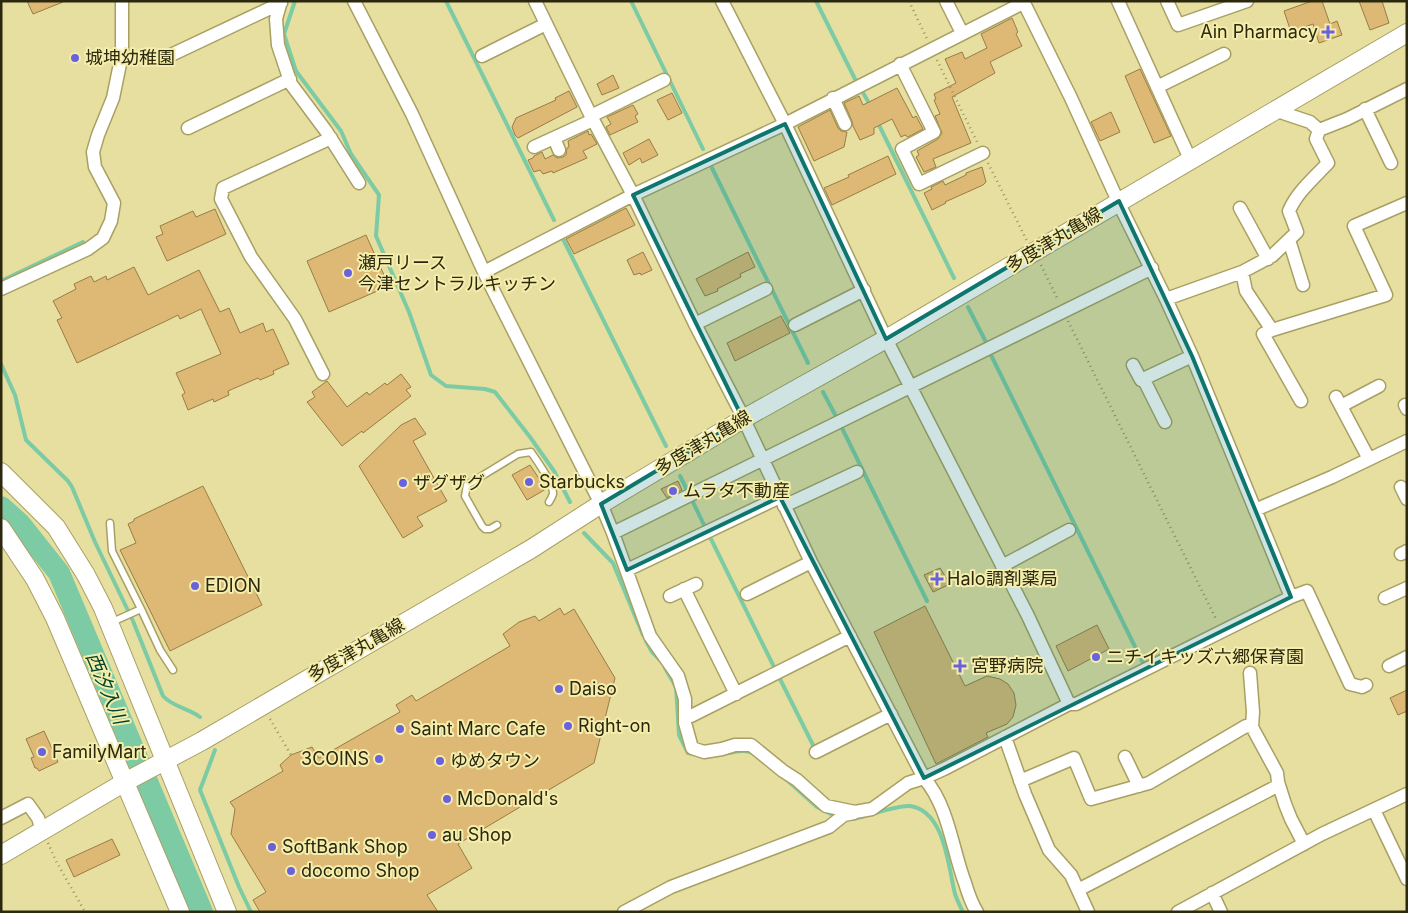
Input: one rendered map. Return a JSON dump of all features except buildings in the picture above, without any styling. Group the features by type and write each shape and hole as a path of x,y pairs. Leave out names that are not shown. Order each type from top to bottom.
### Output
{"main road":[{"name":"多度津丸亀線","path":"1,855 533,547 743,419 886,339 1407,32"},
{"path":"1,472 56,527 86,575 109,623 160,764 226,912"},
{"path":"1,528 35,579 55,618 130,779 180,912"}],"street":[{"path":"1,289 88,249 103,238 111,221 114,203 95,167 93,152 113,98 122,54 122,1"},
{"path":"354,1 412,114 484,272 601,504 650,636 678,676 685,700 685,723 692,748 704,752 735,745 751,745 797,780 826,806 850,814"},
{"path":"535,1 592,118 633,195 811,562 924,778 932,787 942,808 972,905 977,912"},
{"path":"722,1 784,124 886,339 1028,616 1069,704"},
{"path":"946,1 962,33"},
{"path":"1118,1 1190,159"},
{"path":"1168,1 1178,25 1247,1"},
{"path":"171,55 281,2"},
{"path":"281,2 276,19 278,44 291,84 331,138 358,183"},
{"path":"484,272 633,195 784,124 1023,2 1072,98 1192,356 1291,597"},
{"path":"482,56 546,24"},
{"path":"1157,86 1224,54"},
{"path":"900,64 934,132 902,149 919,184 983,154"},
{"path":"188,128 290,79"},
{"path":"534,147 557,144 592,118 664,80"},
{"path":"1319,130 1347,119 1407,89"},
{"path":"833,98 845,124"},
{"path":"1278,107 1283,114 1310,122 1319,130"},
{"path":"1365,109 1391,163"},
{"path":"1166,299 1242,272 1268,258 1297,232 1289,211 1292,204 1298,194 1328,163 1316,139 1319,130"},
{"path":"324,374 295,319 251,257 221,199 224,188 331,138"},
{"path":"1240,208 1268,258"},
{"path":"1301,401 1263,334 1386,295 1354,226 1405,208"},
{"path":"1289,240 1303,285"},
{"path":"613,533 1152,268"},
{"path":"1242,272 1246,291 1272,330"},
{"path":"695,324 766,289"},
{"path":"795,325 864,290"},
{"path":"1132,365 1140,380 1192,356"},
{"path":"1143,378 1165,422"},
{"path":"1369,459 1339,402 1379,386"},
{"path":"1255,510 1407,441"},
{"path":"626,570 856,472"},
{"path":"1401,487 1407,499"},
{"path":"1002,566 1069,530"},
{"path":"747,594 811,562"},
{"path":"670,596 690,587 736,694"},
{"path":"1384,598 1407,588"},
{"path":"624,912 671,887 829,827 850,814 872,809 908,783 924,778 1069,704 1076,704 1291,597 1307,591 1350,684 1362,687 1366,685"},
{"path":"691,716 850,636"},
{"path":"1389,666 1407,657"},
{"path":"1250,673 1253,712 1252,727 1277,773 1279,785 1291,819 1304,844"},
{"path":"816,752 891,714"},
{"path":"1020,781 1074,758 1091,799 1149,783 1246,726 1252,727"},
{"path":"1005,737 1020,781 1049,850 1071,875 1088,912"},
{"path":"1125,757 1139,786"},
{"path":"1078,890 1279,785"},
{"path":"1178,912 1304,844 1407,794"},
{"path":"1,818 28,804 38,818 42,830"},
{"path":"1374,810 1407,879"},
{"path":"1212,892 1221,912"}],"lane":[{"path":"497,525 490,530 482,526 465,496 466,485 518,454 531,452 551,484 553,493 550,502"},
{"path":"110,523 112,551 138,610 173,670"},
{"path":"109,623 138,610"}],"path":[{"path":"909,1 983,154 1039,259 1222,631"},
{"path":"268,715 292,755"},
{"path":"42,830 56,861 85,912"}],"highlighted area":[{"path":"785,124 886,339 1119,201 1192,356 1291,597 924,778 780,497 627,570 601,504 743,419 633,195"}],"waterway":[{"path":"295,1 284,34 296,71 341,131 351,154 379,195 376,236 409,312 431,375 446,386 485,389 495,392 554,471 570,502"},
{"path":"446,1 554,220"},
{"path":"631,1 703,149"},
{"path":"816,1 856,81"},
{"path":"861,89 870,105"},
{"path":"877,121 954,278"},
{"path":"712,168 808,363"},
{"path":"563,239 666,446"},
{"path":"1,281 83,242"},
{"path":"968,307 988,346"},
{"path":"990,353 1145,667"},
{"path":"1,364 15,395 26,440 72,487 95,542 133,621 163,696 171,703 200,717"},
{"path":"823,392 838,420"},
{"path":"841,426 927,601"},
{"path":"680,476 689,494"},
{"path":"692,500 705,527"},
{"name":"西汐入川","path":"1,507 20,524 59,573 202,912"},
{"path":"584,533 613,563 643,635"},
{"path":"711,539 775,669"},
{"path":"646,641 652,652 660,660"},
{"path":"665,668 676,687 679,735 688,753 693,754"},
{"path":"779,677 813,745"},
{"path":"215,750 200,790 251,912"},
{"path":"729,753 745,751 754,754"},
{"path":"787,780 817,807 837,817"},
{"path":"853,819 904,806 922,810 931,818 943,841 955,894 963,912"}],"place":[{"name":"Ain Pharmacy","path":"1328,32"},
{"name":"城坤幼稚園","path":"75,58"},
{"name":"瀬戸リース 今津セントラルキッチン","path":"348,273"},
{"name":"Starbucks","path":"529,482"},
{"name":"ザグザグ","path":"403,483"},
{"name":"ムラタ不動産","path":"673,491"},
{"name":"Halo調剤薬局","path":"937,579"},
{"name":"EDION","path":"195,586"},
{"name":"ニチイキッズ六郷保育園","path":"1096,657"},
{"name":"宮野病院","path":"960,666"},
{"name":"Daiso","path":"559,689"},
{"name":"Right-on","path":"568,726"},
{"name":"Saint Marc Cafe","path":"400,729"},
{"name":"FamilyMart","path":"42,752"},
{"name":"3COINS","path":"379,759"},
{"name":"ゆめタウン","path":"440,761"},
{"name":"McDonald's","path":"447,799"},
{"name":"au Shop","path":"432,835"},
{"name":"SoftBank Shop","path":"272,847"},
{"name":"docomo Shop","path":"291,871"}]}
